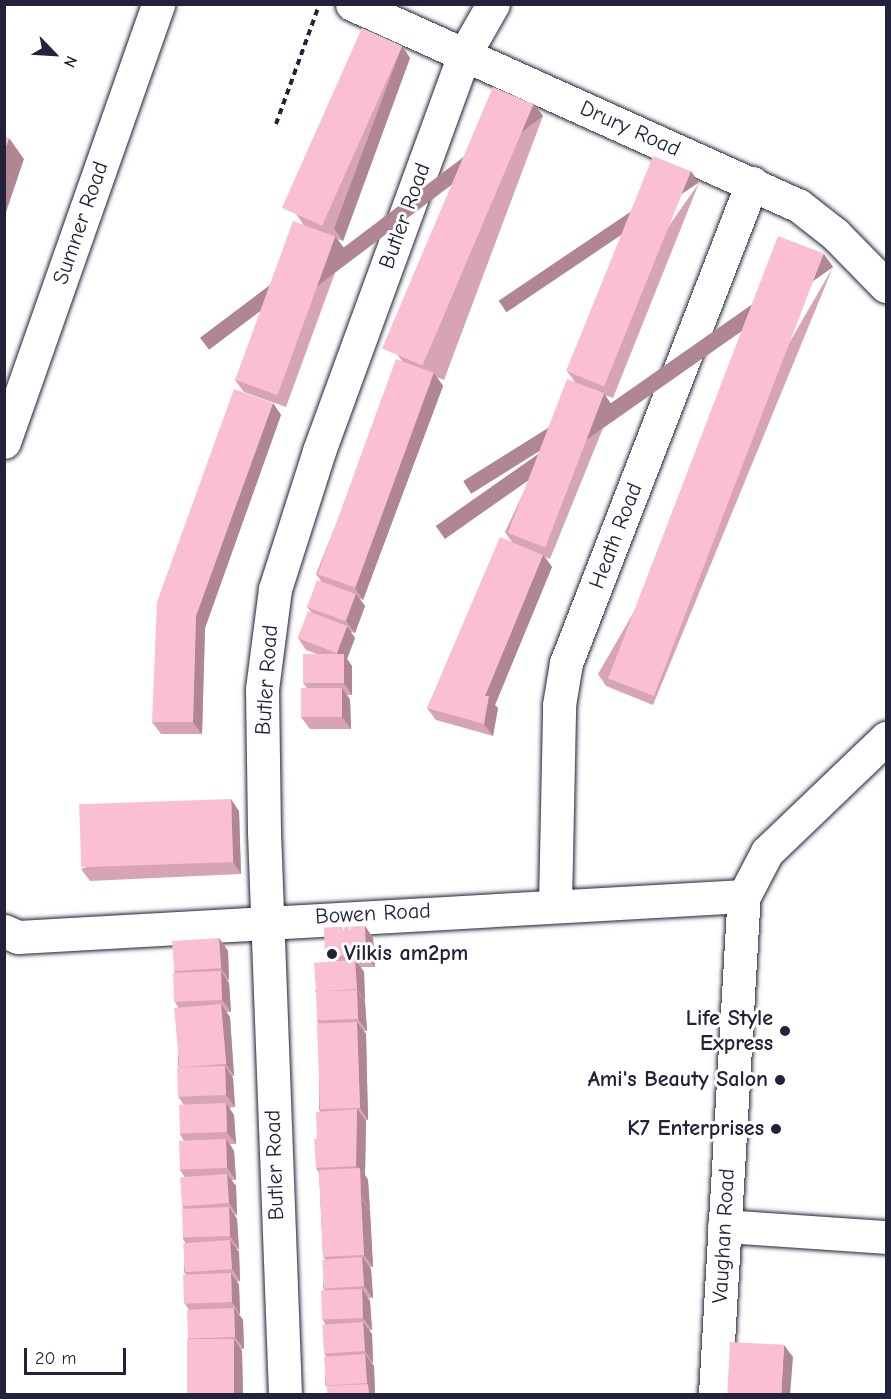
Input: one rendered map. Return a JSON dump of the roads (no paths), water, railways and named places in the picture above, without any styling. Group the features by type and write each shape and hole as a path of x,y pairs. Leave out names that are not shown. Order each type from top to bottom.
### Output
{"street":[{"name":"Sumner Road","path":"4,442 158,4"},
{"name":"Drury Road","path":"352,4 798,205 835,234 886,286"},
{"name":"Butler Road","path":"285,1395 265,920 262,689 275,589 320,451 465,54 492,4"},
{"name":"Heath Road","path":"555,904 559,705 566,663 752,183"},
{"name":"Vaughan Road","path":"715,1395 744,896 766,852 886,738"},
{"name":"Bowen Road","path":"4,931 18,937 265,920 744,896"},
{"path":"724,1226 886,1237"}],"place":[{"name":"Vilkis am2pm","path":"332,954"},
{"name":"Life Style Express","path":"785,1031"},
{"name":"Ami's Beauty Salon","path":"780,1080"},
{"name":"K7 Enterprises","path":"776,1129"}]}
